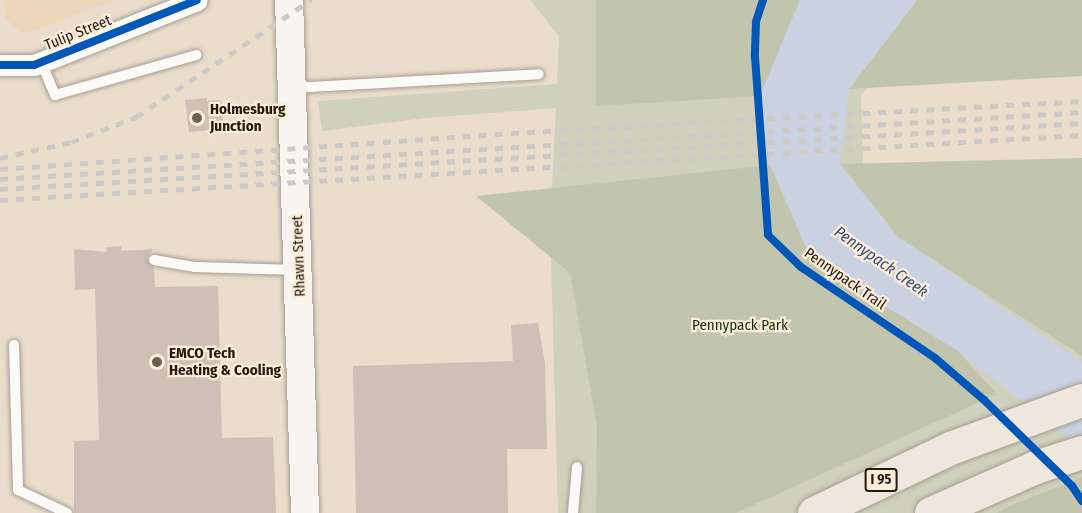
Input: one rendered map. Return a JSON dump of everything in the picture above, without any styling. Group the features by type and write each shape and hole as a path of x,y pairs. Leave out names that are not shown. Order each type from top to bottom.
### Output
{"highway":[{"name":"I 95","path":"814,513 950,448 1082,400"},
{"path":"931,513 992,485 1082,452"}],"main road":[{"name":"Rhawn Street","path":"289,0 305,513"}],"street":[{"name":"Tulip Street","path":"0,64 41,62 197,0"}],"lane":[{"path":"41,62 55,95 196,55"},
{"path":"292,88 539,74"},
{"path":"154,260 195,267 299,270"},
{"path":"14,345 18,490 67,513"},
{"path":"573,513 577,466"}],"shaded area":[{"path":"3,0 116,0 23,34 6,19"}],"green space":[{"name":"Pennypack Park","path":"530,0 936,0 861,95 864,186 1082,319 1082,513 558,513 550,223 556,108 425,118 322,131 318,101 557,84 559,36"},
{"path":"596,0 800,0 760,96 596,106"},
{"path":"917,0 1082,0 1082,76 849,89"},
{"path":"1082,158 1082,356 898,237 840,164"},
{"path":"770,165 812,261 958,351 997,394 736,513 596,513 597,427 570,273 476,196"},
{"path":"1082,477 1082,513 996,513 1012,505"}],"water":[{"name":"Pennypack Creek","path":"800,0 917,0 849,89 840,164 898,237 1082,362 1082,449 958,351 812,261 770,165 760,96"}],"building":[{"path":"207,98 207,101 221,100 224,129 189,132 185,100"},
{"path":"122,246 121,251 153,249 147,259 154,268 155,287 218,286 222,438 273,437 276,513 74,513 74,441 99,440 95,289 75,290 74,249 106,252 107,247"},
{"path":"538,323 545,363 547,449 507,449 508,513 356,513 353,366 513,361 511,325"}],"railway":[{"path":"0,158 71,142 136,117 311,0"},
{"path":"0,169 511,133 1082,101"},
{"path":"0,179 1082,112"},
{"path":"0,189 1082,123"},
{"path":"0,200 1082,135"}],"cycle path":[{"path":"0,65 34,65 197,0"},
{"name":"Pennypack Trail","path":"763,0 756,22 755,57 768,235 801,267 935,358 984,400 1072,486 1082,501"}],"place":[{"name":"Holmesburg Junction","path":"197,118"},
{"name":"EMCO Tech Heating & Cooling","path":"157,362"}]}
